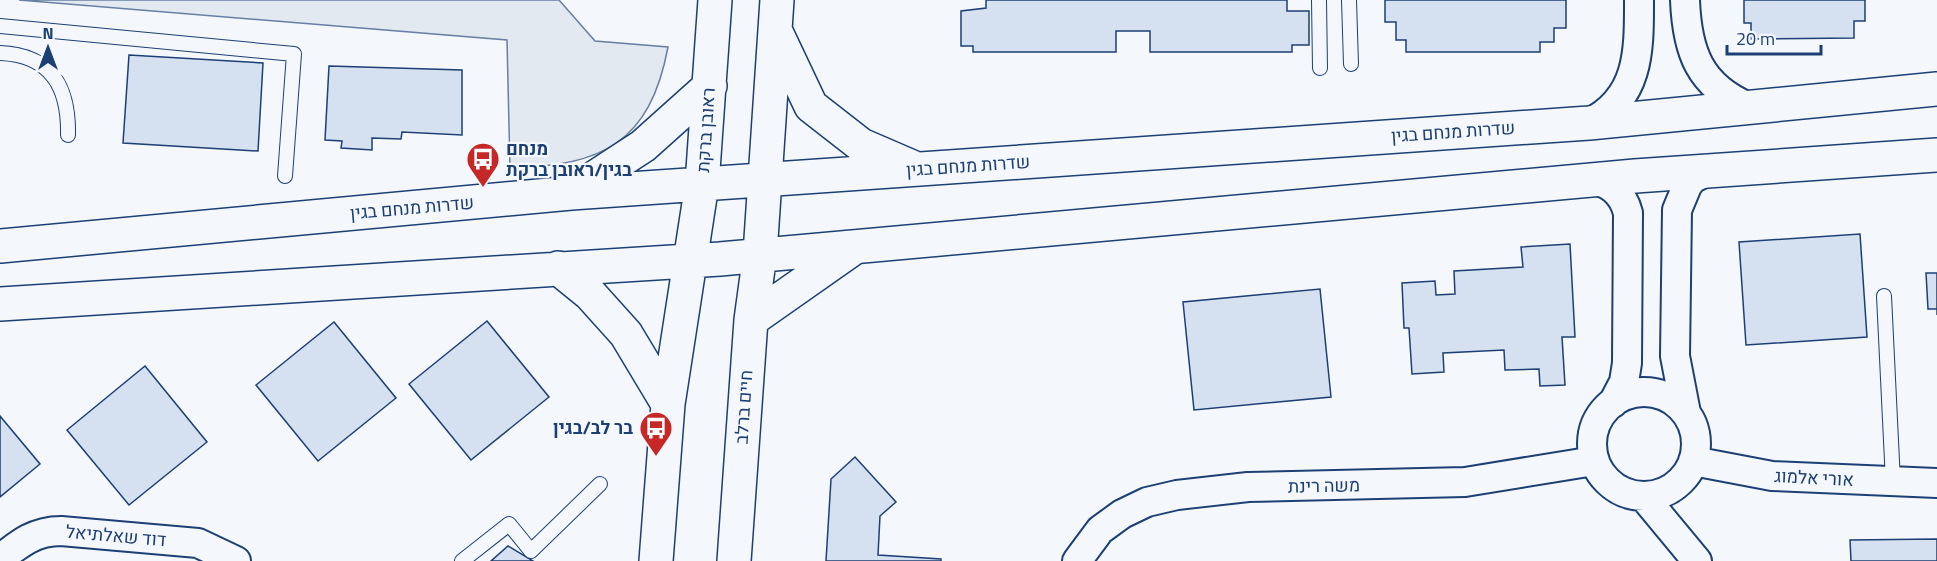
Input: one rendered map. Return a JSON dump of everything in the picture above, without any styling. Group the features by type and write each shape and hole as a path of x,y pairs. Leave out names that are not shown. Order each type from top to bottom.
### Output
{"street":[{"name":"ראובן ברקת","path":"692,259 702,184 715,0"},
{"path":"1589,123 1602,117 1618,103 1631,80 1636,54 1639,0"},
{"path":"1685,0 1688,38 1700,68 1723,93 1749,107"},
{"path":"776,15 811,106 861,145 916,169"},
{"path":"760,254 776,15"},
{"path":"571,193 643,147 710,86"},
{"name":"שדרות מנחם בגין","path":"0,246 571,193 1589,123 1937,88"},
{"path":"0,304 760,254 1588,180 1937,155"},
{"path":"1686,413 1668,398 1652,393 1627,395 1613,403 1602,413 1594,428 1591,445 1594,461 1602,475 1613,486 1627,494 1644,497 1660,494 1675,486 1686,475 1693,461 1696,436 1686,413 1675,356 1677,210 1692,179 1708,171"},
{"path":"1588,180 1599,180 1618,192 1628,213 1627,363 1624,382 1613,403"},
{"path":"751,320 856,246"},
{"name":"חיים ברלב","path":"734,561 751,320 760,254"},
{"path":"656,561 668,404 692,259"},
{"path":"558,268 590,294 626,334 668,404"},
{"name":"משה רינת","path":"1077,561 1100,530 1122,514 1148,502 1177,495 1248,487 1465,482 1594,461"},
{"name":"אורי אלמוג","path":"1693,461 1772,476 1937,483"},
{"path":"1644,497 1697,561"},
{"name":"דוד שאלתיאל","path":"0,559 29,537 38,533 61,531 198,543 222,552 236,561"}],"lane":[{"path":"1319,0 1320,68"},
{"path":"1349,0 1351,64"},
{"path":"0,26 294,54 285,176"},
{"path":"0,53 27,57 44,65 60,87 69,107 68,135"},
{"path":"1884,296 1893,482"},
{"path":"462,561 509,524 531,551 600,484"}],"shaded area":[{"path":"19,0 559,0 595,41 668,47 660,80 649,106 634,127 617,143 596,154 571,162 510,168 507,40"}],"building":[{"path":"986,0 1287,0 1287,11 1309,11 1309,45 1292,45 1292,52 1150,52 1150,31 1116,31 1116,52 973,52 973,46 961,46 961,11 986,8"},
{"path":"1385,0 1566,0 1566,28 1554,28 1554,42 1540,42 1540,52 1406,52 1406,40 1396,40 1396,22 1385,22"},
{"path":"1744,0 1865,0 1865,21 1854,21 1854,38 1751,39 1751,23 1744,23"},
{"path":"129,55 263,63 258,151 123,143"},
{"path":"329,66 462,70 462,135 402,132 401,139 372,138 372,150 341,148 342,141 325,140"},
{"path":"1860,234 1867,337 1746,345 1739,242"},
{"path":"1570,244 1575,337 1562,337 1565,385 1540,386 1539,369 1505,370 1504,350 1443,353 1444,372 1412,374 1409,328 1404,328 1402,283 1435,281 1436,295 1455,294 1454,271 1523,267 1521,247"},
{"path":"1926,273 1937,273 1937,309 1928,309"},
{"path":"1320,289 1331,397 1194,410 1183,302"},
{"path":"487,321 549,397 471,460 409,384"},
{"path":"334,322 396,398 318,461 256,385"},
{"path":"145,366 207,442 129,505 67,430"},
{"path":"0,416 40,464 0,497"},
{"path":"855,457 896,502 880,516 878,555 941,559 941,561 826,561 831,479"},
{"path":"1937,539 1937,561 1851,561 1850,540"},
{"path":"508,546 533,561 491,561"}],"place":[{"name":"מנחם בגין/ראובן ברקת","path":"483,188"},
{"name":"בר לב/בגין","path":"656,457"}]}
